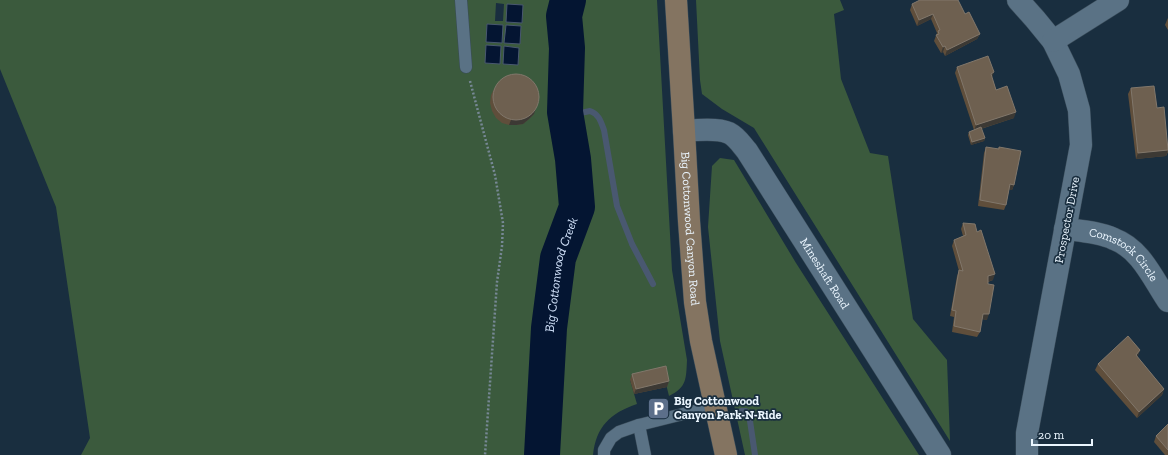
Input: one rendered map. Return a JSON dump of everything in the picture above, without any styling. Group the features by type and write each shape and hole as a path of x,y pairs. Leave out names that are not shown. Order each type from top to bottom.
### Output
{"main road":[{"name":"Big Cottonwood Canyon Road","path":"676,0 695,302 701,341 726,455"}],"street":[{"name":"Prospector Drive","path":"1018,0 1053,41 1069,74 1079,110 1080,145 1027,434 1027,455"},
{"path":"1053,41 1118,0"},
{"name":"Mineshaft Road","path":"684,131 713,130 728,132 738,139 751,157 940,455"},
{"name":"Comstock Circle","path":"1065,229 1099,234 1130,247 1140,258 1168,301"}],"lane":[{"path":"461,0 466,67"},
{"path":"604,455 610,438 615,434 639,425 715,406"},
{"path":"639,425 645,455"}],"path":[{"path":"466,67 495,175 503,223 502,246 497,282 485,455"}],"green space":[{"path":"0,0 657,0 672,270 687,360 686,377 684,382 675,393 669,396 663,372 630,380 637,404 619,412 606,422 597,436 593,455 81,455 90,438 56,207 0,69","holes":["496,3 504,4 503,21 495,21"]},
{"path":"696,0 840,0 844,10 834,14 841,79 870,153 888,156 913,319 947,360 950,441 754,128 722,109 702,94"},
{"path":"720,158 734,160 796,263 919,455 745,455 720,341 708,227 712,166"}],"water":[{"path":"507,4 523,5 522,23 506,22"},
{"path":"487,24 503,25 502,43 486,42"},
{"path":"506,25 521,26 520,44 504,43"},
{"path":"486,45 501,46 500,64 485,63"},
{"path":"504,46 519,48 518,65 503,64"}],"building":[{"path":"920,0 958,0 965,14 969,12 980,34 947,50 945,46 943,47 936,35 939,34 938,31 940,30 933,14 919,20 912,4"},
{"path":"988,56 994,72 991,74 996,90 1007,86 1016,112 976,125 957,67"},
{"path":"512,74 520,74 529,78 535,84 539,97 535,110 529,116 520,120 512,120 503,116 497,110 493,101 493,93 497,84 503,78"},
{"path":"1154,86 1157,108 1164,107 1168,150 1138,153 1131,88"},
{"path":"981,127 985,138 972,142 969,132"},
{"path":"986,147 999,149 999,147 1021,151 1014,185 1010,184 1006,205 980,200"},
{"path":"963,223 975,224 977,232 981,230 995,274 988,276 988,284 994,285 989,314 983,314 980,332 954,326 956,311 952,310 959,270 963,271 954,240 966,235"},
{"path":"1128,336 1140,350 1136,355 1164,389 1139,412 1098,364"},
{"path":"666,366 669,381 636,389 632,374"},
{"path":"1168,424 1168,450 1156,436"}],"waterway":[{"name":"Big Cottonwood Creek","path":"542,455 549,328 558,258 577,207 573,159 565,112 567,48 564,16 568,0"},
{"path":"566,116 590,111 596,114 601,121 604,130 617,206 632,244 653,284"},
{"path":"741,411 746,411 749,414 755,455"}],"place":[{"name":"Big Cottonwood Canyon Park-N-Ride","path":"659,408"}]}
